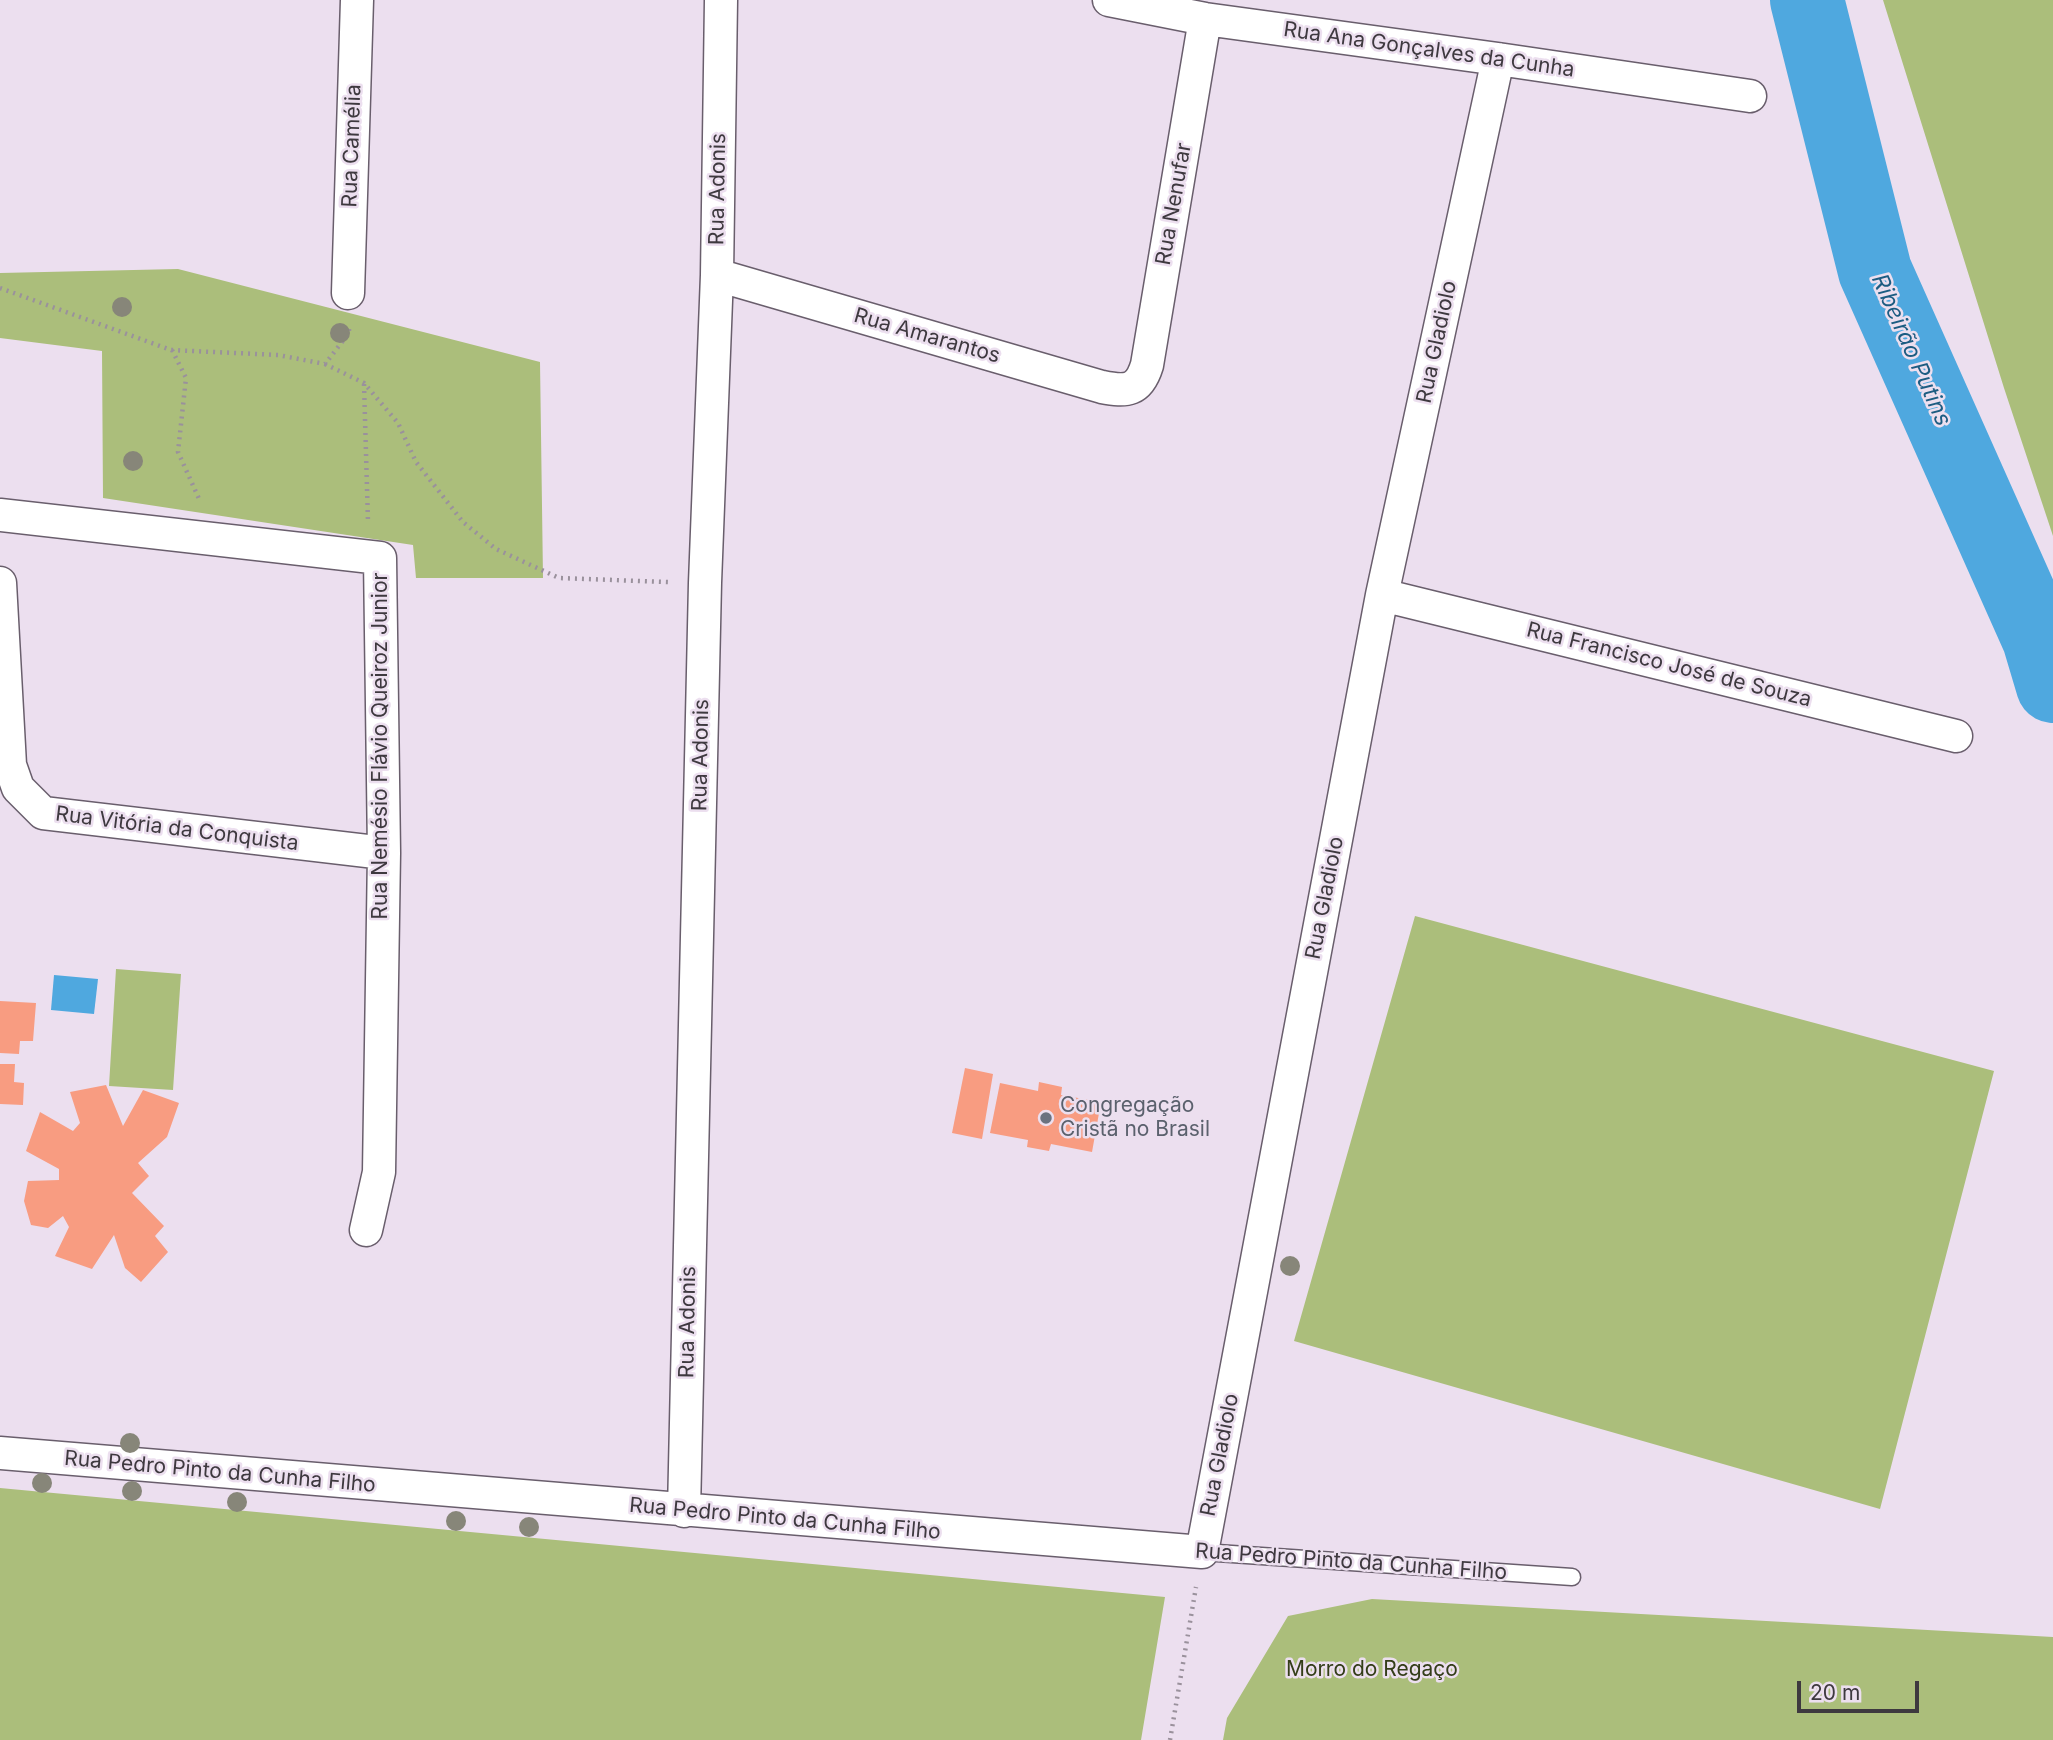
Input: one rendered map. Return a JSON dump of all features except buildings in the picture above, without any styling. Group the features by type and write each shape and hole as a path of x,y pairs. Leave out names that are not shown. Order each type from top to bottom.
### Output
{"street":[{"name":"Rua Camélia","path":"348,293 356,0"},
{"name":"Rua Adonis","path":"684,1511 705,583 718,275 721,0"},
{"name":"Rua Ana Gonçalves da Cunha","path":"1109,0 1205,19 1750,96"},
{"name":"Rua Nenufar","path":"1136,386 1144,376 1147,365 1205,19"},
{"name":"Rua Gladiolo","path":"1202,1552 1382,595 1498,59"},
{"name":"Rua Amarantos","path":"718,275 1102,387 1125,390 1136,386"},
{"name":"Rua Nemésio Flávio Queiroz Junior","path":"0,515 380,558 384,853 379,1172 366,1230"},
{"name":"Rua Vitória da Conquista","path":"0,583 10,765 18,788 43,813 384,853"},
{"name":"Rua Francisco José de Souza","path":"1382,595 1956,736"},
{"name":"Rua Pedro Pinto da Cunha Filho","path":"0,1453 1202,1552"}],"lane":[{"name":"Rua Pedro Pinto da Cunha Filho","path":"1202,1552 1572,1577"}],"path":[{"path":"0,288 171,350 278,355 325,364 364,383 398,423 416,462 455,512 496,549 559,578 705,583"},
{"path":"325,364 349,333 348,293"},
{"path":"171,350 186,378 178,452 218,540"},
{"path":"364,383 367,518 380,558"},
{"path":"1170,1740 1202,1552"}],"green space":[{"path":"1883,0 2053,0 2053,536 2004,388"},
{"path":"178,269 540,362 543,578 416,578 413,545 103,498 102,351 0,338 0,273"},
{"path":"1415,916 1994,1071 1880,1509 1294,1341"},
{"path":"116,969 181,974 173,1090 109,1086"},
{"path":"0,1488 1165,1597 1141,1740 0,1740"},
{"name":"Morro do Regaço","path":"1372,1599 2053,1637 2053,1740 1223,1740 1227,1718 1288,1616"}],"water":[{"path":"54,975 98,979 94,1014 51,1010"}],"waterway":[{"name":"Ribeirão Putins","path":"1807,0 1875,271 2039,639 2053,686"}],"place":[{"name":"Congregação Cristã no Brasil","path":"1046,1118"}]}
